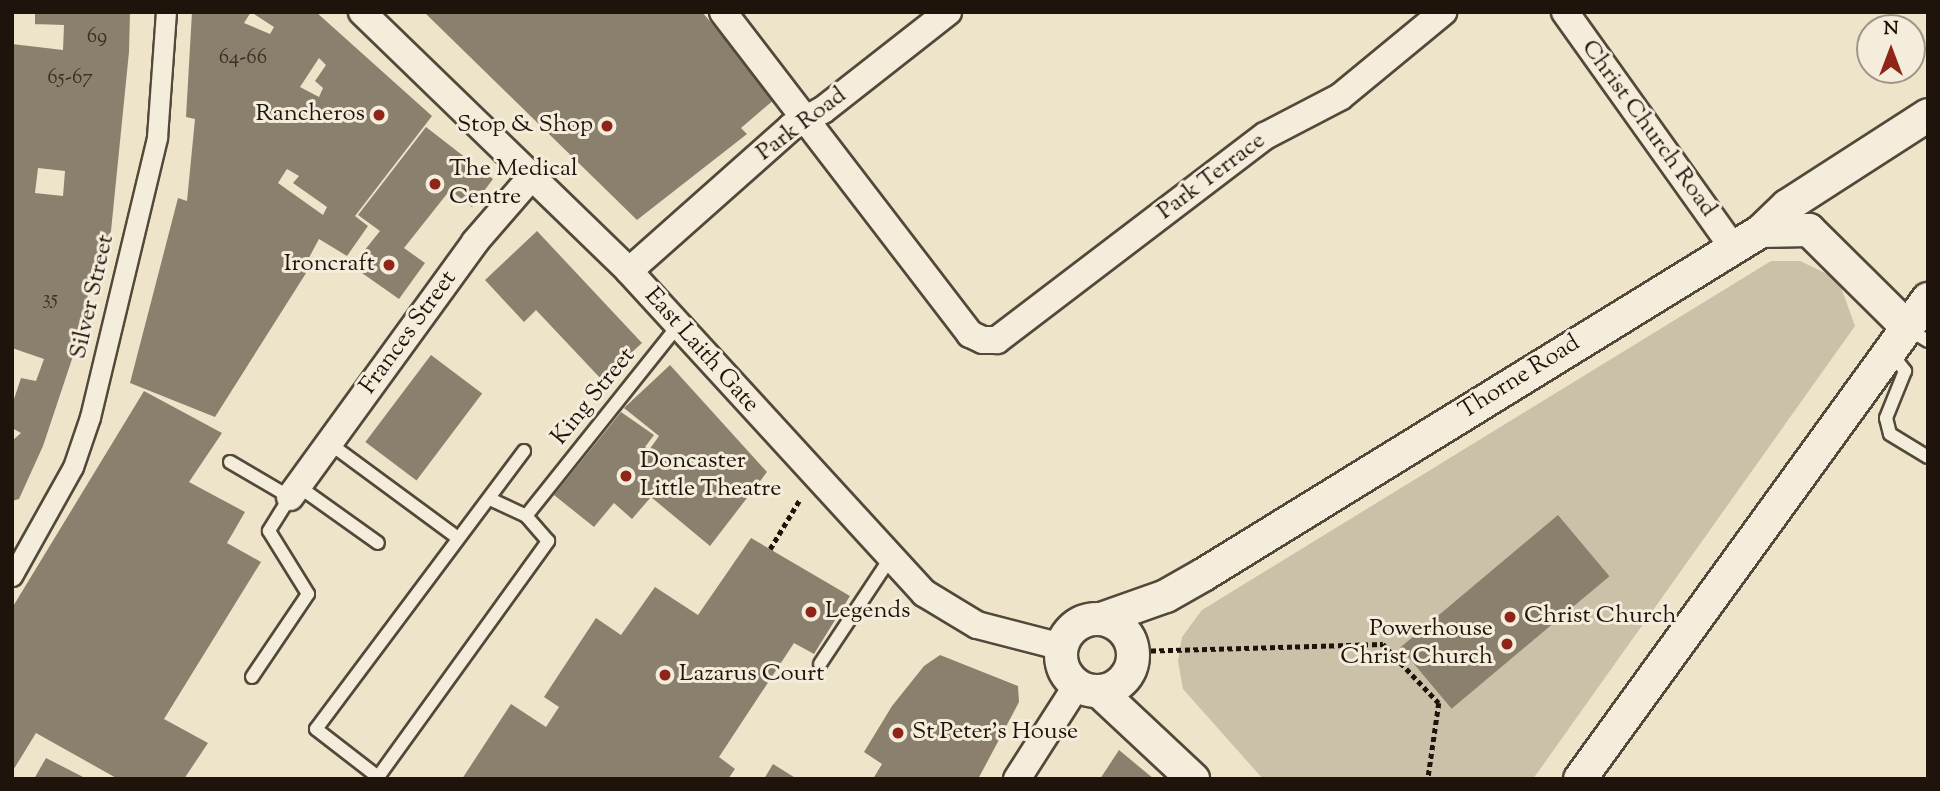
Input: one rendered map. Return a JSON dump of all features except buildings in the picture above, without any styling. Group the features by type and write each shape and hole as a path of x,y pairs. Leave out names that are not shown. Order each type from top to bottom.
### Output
{"street":[{"name":"Silver Street","path":"12,576 73,467 90,417 157,137 166,12"},
{"name":"East Laith Gate","path":"362,12 534,174 629,271 889,560 924,593 976,625 1062,647"},
{"path":"723,12 808,118"},
{"name":"Park Road","path":"629,271 808,118 948,12"},
{"name":"Park Terrace","path":"808,118 970,334 983,340 997,340 1265,136 1340,97 1443,12"},
{"name":"Christ Church Road","path":"1564,12 1732,246"},
{"name":"Thorne Road","path":"1101,618 1176,591 1761,230 1787,206 1928,115"},
{"name":"Frances Street","path":"294,491 475,242 534,174"},
{"path":"1761,230 1809,230 1909,341"},
{"path":"1580,779 1909,341 1928,299"},
{"path":"1017,779 1088,688 1120,683 1134,651 1123,629 1101,618 1077,625 1062,647 1063,666 1088,688 1193,779"}],"lane":[{"name":"King Street","path":"526,516 679,324"},
{"path":"1909,341 1905,371 1886,418 1890,434 1928,457"},
{"path":"329,443 458,538"},
{"path":"490,499 526,516 548,541 377,777 316,729 524,451"},
{"path":"230,462 294,491 378,543"},
{"path":"252,677 309,594 269,531 294,491"},
{"path":"820,664 889,560"}],"path":[{"path":"770,549 813,477"},
{"path":"1134,651 1383,644 1439,703 1427,779"}],"shaded area":[{"path":"1771,261 1800,261 1838,279 1855,326 1533,779 1263,779 1183,689 1178,661 1182,637 1202,610"}],"place":[{"name":"Rancheros","path":"379,115"},
{"name":"Stop & Shop","path":"607,126"},
{"name":"The Medical Centre","path":"435,184"},
{"name":"Ironcraft","path":"389,265"},
{"name":"Doncaster Little Theatre","path":"626,476"},
{"name":"Legends","path":"811,612"},
{"name":"Christ Church","path":"1510,617"},
{"name":"Powerhouse Christ Church","path":"1507,644"},
{"name":"Lazarus Court","path":"665,675"},
{"name":"St Peter's House","path":"898,733"}]}
